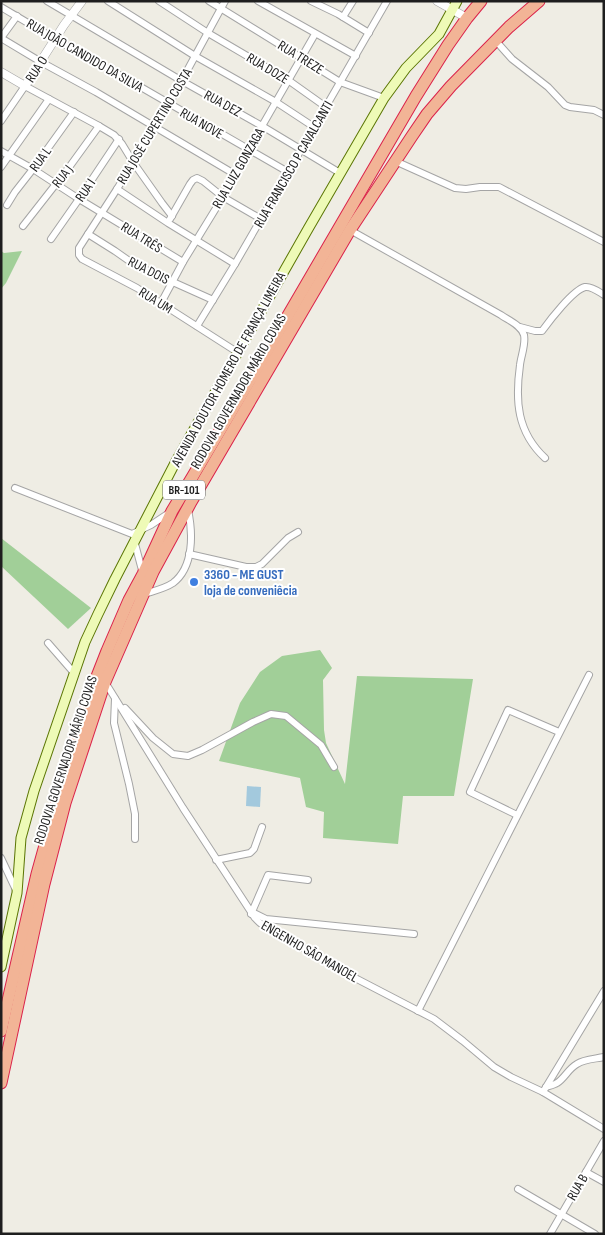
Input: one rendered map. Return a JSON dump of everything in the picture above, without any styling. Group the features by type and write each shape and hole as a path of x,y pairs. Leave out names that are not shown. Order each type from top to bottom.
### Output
{"highway":[{"name":"RODOVIA GOVERNADOR MÁRIO COVAS","path":"1,1031 37,874 78,731 107,651 129,600 172,511 416,96 448,45 481,1"},
{"name":"RODOVIA GOVERNADOR MÁRIO COVAS","path":"1,1083 64,803 105,682 154,572 188,507 350,230 395,161 427,114 451,86 537,2"}],"main road":[{"name":"AVENIDA DOUTOR HOMERO DE FRANÇA LIMEIRA","path":"1,967 17,894 23,829 34,791 85,642 98,614 175,462 340,173 384,98 406,68 439,34 451,5"}],"street":[{"name":"RUA DEZ","path":"47,1 340,173"},
{"name":"RUA O","path":"1,122 82,1"},
{"path":"108,1 195,56 276,102 314,127"},
{"name":"RUA DOZE","path":"159,1 208,33 288,80 326,107"},
{"name":"RUA TREZE","path":"209,1 340,82 384,98"},
{"name":"RUA JOSÉ CUPERTINO COSTA","path":"79,248 169,104 225,1"},
{"path":"258,1 356,56"},
{"path":"344,17 353,1"},
{"name":"RUA FRANCISCO P CAVALCANTI","path":"197,326 235,264 387,1"},
{"path":"437,1 451,5 467,18"},
{"path":"315,2 369,33"},
{"name":"RUA JOÃO CANDIDO DA SILVA","path":"1,7 169,104"},
{"path":"17,16 1,38 236,175"},
{"name":"RUA LUIZ GONZAGA","path":"161,302 236,175 254,139 315,34"},
{"path":"496,40 512,59 548,87 565,105 594,110 604,115"},
{"path":"1,72 114,135 172,216"},
{"path":"1,167 49,99"},
{"name":"RUA NOVE","path":"169,104 288,172"},
{"name":"RUA L","path":"7,205 74,112"},
{"name":"RUA J","path":"23,226 99,126"},
{"name":"RUA I","path":"50,239 119,140"},
{"name":"RUA TRÊS","path":"1,151 183,262"},
{"path":"395,161 455,188 499,187 604,242"},
{"path":"168,224 193,180 197,178 223,197 261,219"},
{"path":"117,189 168,224 235,264"},
{"path":"350,230 501,315 523,332 524,338 518,381 518,409 528,436 545,458"},
{"name":"RUA DOIS","path":"88,234 136,265 213,300"},
{"name":"RUA UM","path":"79,248 79,255 82,259 161,302 237,352"},
{"path":"518,327 542,331 554,315 584,287 591,287 604,295"},
{"path":"15,488 136,536"},
{"path":"144,594 172,583 183,571 189,554 191,529 188,507"},
{"path":"136,536 172,511"},
{"path":"189,554 246,568 256,568 288,538 298,532"},
{"path":"136,536 143,574"},
{"path":"48,644 75,674"},
{"path":"418,1011 588,674"},
{"name":"ENGENHO SÃO MANOEL","path":"105,682 160,773 216,860 260,923 447,1028 494,1067 511,1077 544,1090 604,1128"},
{"path":"115,698 153,738 173,754 188,756 271,714 286,716 321,744 334,767"},
{"path":"115,698 114,723 134,807 135,839"},
{"path":"517,815 470,792 508,710 559,732"},
{"path":"216,860 250,853 254,849 262,827"},
{"path":"1,858 17,894"},
{"path":"308,880 268,874 252,913 273,920 414,934"},
{"path":"544,1090 604,991"},
{"path":"544,1090 560,1081 577,1063 604,1057"},
{"name":"RUA B","path":"550,1234 604,1141"},
{"path":"586,1172 604,1182"},
{"path":"518,1189 595,1234"}],"green space":[{"path":"1,251 4,253 22,251 1,289"},
{"path":"1,538 91,608 68,629 1,566"},
{"path":"320,650 332,668 323,680 326,743 345,784 357,676 473,679 454,796 403,796 398,844 323,838 324,812 306,807 300,778 219,761 240,703 260,672 282,656"}],"water":[{"path":"247,786 261,787 260,807 246,806"}],"place":[{"name":"3360 - ME GUST loja de conveniêcia","path":"194,582"}]}
